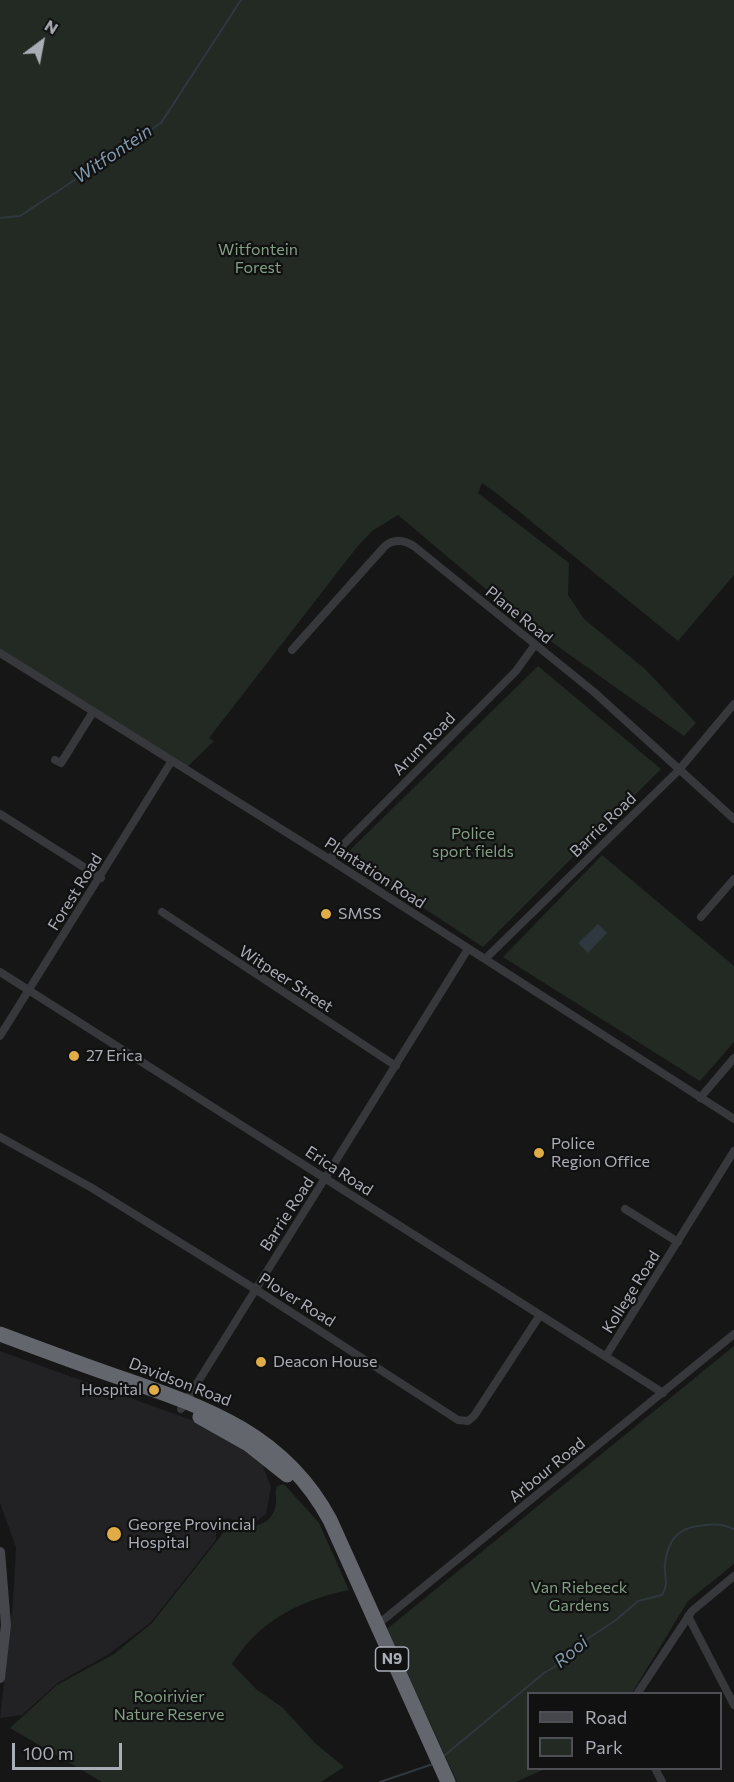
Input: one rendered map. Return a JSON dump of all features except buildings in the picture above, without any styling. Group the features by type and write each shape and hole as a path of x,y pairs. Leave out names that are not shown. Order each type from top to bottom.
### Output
{"highway":[{"name":"Davidson Road","path":"0,1334 183,1405"},
{"name":"Davidson Road","path":"0,1344 234,1422 283,1459 315,1496 332,1524 335,1536 448,1782"}],"street":[{"name":"Plane Road","path":"292,650 385,546 397,540 415,547 616,711 678,771 734,819"},
{"name":"Arum Road","path":"329,859 516,671 534,646"},
{"name":"Plantation Road","path":"0,653 329,859 734,1119"},
{"name":"Barrie Road","path":"485,959 678,771 734,704"},
{"path":"55,760 61,763 93,712"},
{"name":"Forest Road","path":"0,1036 101,878 171,762"},
{"path":"0,814 101,878"},
{"path":"701,917 734,879"},
{"name":"Witpeer Street","path":"162,912 396,1066"},
{"name":"Barrie Road","path":"183,1405 468,949"},
{"name":"Erica Road","path":"0,972 663,1392"},
{"path":"700,1098 734,1058"},
{"name":"Plover Road","path":"0,1137 92,1188 255,1289 453,1418 463,1421 471,1420 540,1315"},
{"name":"Kollege Road","path":"606,1356 734,1151"},
{"name":"Kollege Road","path":"625,1209 678,1242"},
{"name":"Arbour Road","path":"377,1625 734,1334"},
{"path":"0,1552 6,1625 0,1678"},
{"path":"638,1692 688,1616 734,1576"},
{"path":"688,1616 734,1705"}],"shaded area":[{"path":"598,924 607,933 588,953 578,943"},
{"name":"George Provincial Hospital","path":"0,1351 208,1426 260,1459 271,1487 266,1514 257,1521 248,1525 229,1518 221,1520 216,1528 216,1540 151,1622 109,1654 59,1682 22,1715 0,1718 13,1603 16,1547 0,1503"}],"green space":[{"name":"Witfontein Forest","path":"0,0 734,0 734,575 678,641 495,492 482,483 478,493 569,563 568,595 584,619 645,669 696,723 684,736 532,628 398,515 372,531 357,547 209,738 214,741 185,769 0,651"},
{"name":"Police sport fields","path":"538,666 661,769 483,947 344,856"},
{"path":"602,855 734,966 734,1042 700,1081 503,957"},
{"name":"Van Riebeeck Gardens","path":"734,1346 734,1564 688,1601 633,1692 527,1692 527,1770 543,1770 516,1782 457,1782 387,1629"},
{"name":"Rooirivier Nature Reserve","path":"284,1484 319,1523 349,1590 314,1600 282,1615 255,1636 232,1664 256,1689 283,1708 315,1743 344,1767 321,1782 102,1782 10,1728 57,1685 114,1654 152,1623 231,1523 252,1526 259,1525 270,1518 276,1504 277,1486"}],"waterway":[{"name":"Witfontein","path":"0,218 20,216 161,123 241,0"},
{"name":"Rooi","path":"445,1755 544,1673 561,1663 569,1651 616,1620 638,1601 662,1595 666,1587 666,1556 671,1543 679,1533 690,1528 708,1525 720,1525 734,1529"},
{"name":"Rooi","path":"380,1782 433,1764"}],"place":[{"name":"SMSS","path":"326,914"},
{"name":"27 Erica","path":"74,1056"},
{"name":"Police Region Office","path":"539,1153"},
{"name":"Deacon House","path":"261,1362"},
{"name":"Hospital","path":"154,1390"},
{"name":"George Provincial Hospital","path":"114,1534"}]}
